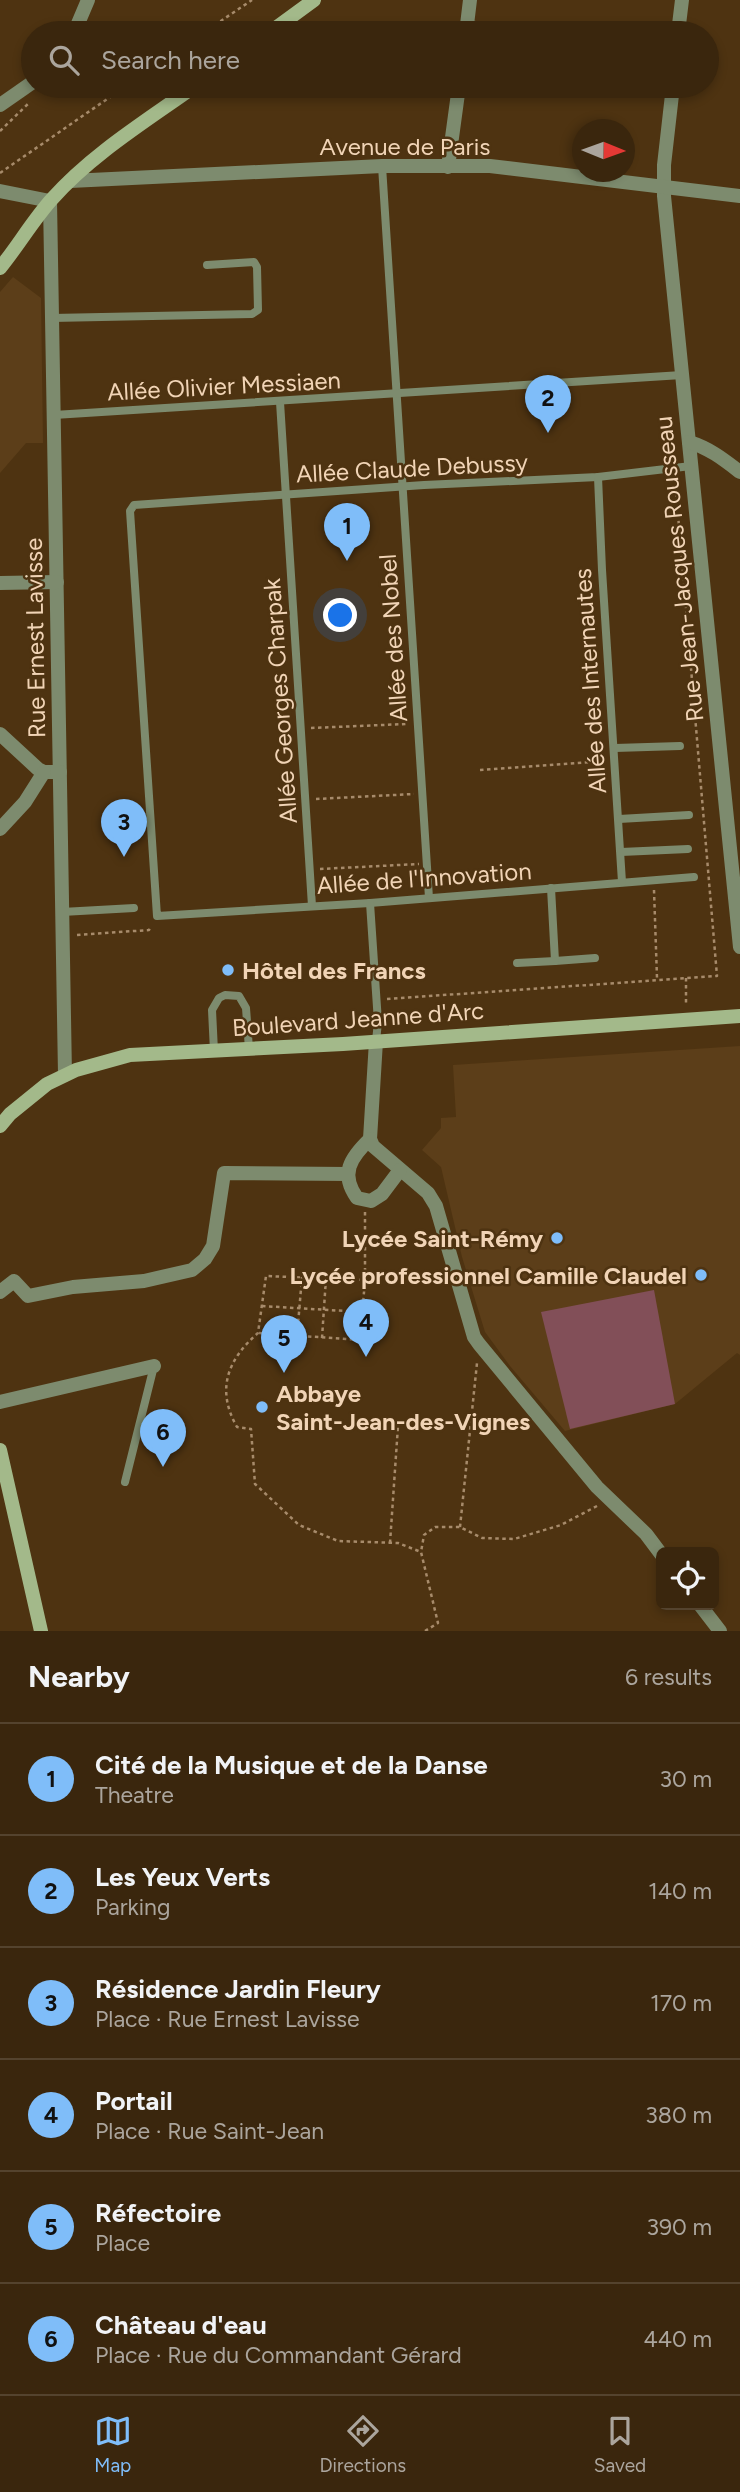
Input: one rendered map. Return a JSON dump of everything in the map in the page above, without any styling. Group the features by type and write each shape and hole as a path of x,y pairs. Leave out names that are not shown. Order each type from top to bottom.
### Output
{"street":[{"path":"79,21 88,0"},
{"path":"285,21 314,0"},
{"path":"467,21 470,0"},
{"path":"679,21 682,0"},
{"path":"0,105 21,90"},
{"path":"0,268 50,201 70,181 120,139 178,98"},
{"path":"448,167 457,98"},
{"name":"Rue Jean-Jacques Rousseau","path":"672,98 664,187 740,947"},
{"name":"Avenue de Paris","path":"70,181 382,166 490,166 740,196"},
{"path":"0,191 50,201"},
{"name":"Rue Ernest Lavisse","path":"50,201 65,1075"},
{"path":"689,442 717,453 740,472"},
{"path":"0,583 57,582"},
{"path":"0,734 44,772 60,772"},
{"path":"0,829 25,803 44,772"},
{"name":"Boulevard Jeanne d'Arc","path":"0,1126 47,1084 65,1075 130,1055 740,1016"},
{"path":"376,1041 370,1139 373,1146 428,1194 436,1206 474,1337 597,1487 646,1534 656,1547"},
{"path":"370,1139 356,1153 348,1174 351,1189 357,1198 371,1200 382,1194 400,1170"},
{"path":"0,1293 14,1281 28,1296 73,1287 144,1281 192,1270 205,1259 213,1246 225,1173 348,1174"},
{"path":"0,1402 154,1366"},
{"path":"0,1450 41,1631"},
{"path":"704,1610 720,1631"}],"lane":[{"name":"Allée des Nobel","path":"382,166 429,898"},
{"path":"52,318 252,314 258,310 257,267 254,262 207,265"},
{"name":"Allée Olivier Messiaen","path":"54,415 682,375"},
{"name":"Allée Georges Charpak","path":"280,402 312,906"},
{"name":"Allée Claude Debussy","path":"157,916 131,533 130,511 134,505 402,486 598,477 691,466"},
{"name":"Allée des Internautes","path":"598,477 622,882"},
{"path":"615,748 680,746"},
{"path":"619,819 689,815"},
{"path":"621,852 688,849"},
{"name":"Allée de l'Innovation","path":"157,916 370,903 694,877"},
{"path":"551,888 555,961"},
{"path":"370,903 378,1022 376,1041"},
{"path":"62,912 134,908"},
{"path":"517,963 595,958"},
{"path":"214,1051 212,1010 219,998 233,994 239,996 246,1008 249,1049"},
{"path":"125,1482 154,1366"}],"path":[{"path":"221,21 252,0"},
{"path":"0,173 109,98"},
{"path":"0,131 33,99"},
{"path":"301,729 418,723"},
{"path":"480,770 616,760"},
{"path":"306,800 422,793"},
{"path":"310,870 426,864"},
{"path":"654,880 657,979"},
{"path":"63,936 149,930 157,916"},
{"path":"686,978 687,1020"},
{"path":"258,1333 360,1340 365,1280 365,1200"},
{"path":"365,1280 266,1276 258,1333 242,1347 227,1375 227,1409 237,1427 251,1429 255,1484 299,1525 338,1541 398,1543 421,1552"},
{"path":"297,1336 302,1278"},
{"path":"322,1338 326,1278"},
{"path":"262,1306 362,1312"},
{"path":"460,1527 479,1344"},
{"path":"390,1543 398,1426"},
{"path":"425,1631 438,1623 421,1552 424,1535 435,1527 460,1527 482,1538 514,1539 561,1525 600,1504"}],"shaded area":[{"path":"13,277 41,298 43,443 26,443 0,473 0,292"},
{"name":"Lycée Saint-Rémy","path":"740,1046 740,1355 737,1353 675,1404 565,1431 485,1332 462,1257 441,1167 422,1150 441,1128 441,1118 456,1117 453,1065"},
{"path":"654,1290 675,1404 570,1429 541,1312"}],"place":[{"name":"Les Yeux Verts","path":"548,433"},
{"name":"Cité de la Musique et de la Danse","path":"347,561"},
{"name":"Résidence Jardin Fleury","path":"124,857"},
{"name":"Hôtel des Francs","path":"228,970"},
{"name":"Lycée Saint-Rémy","path":"557,1238"},
{"name":"Lycée professionnel Camille Claudel","path":"701,1275"},
{"name":"Portail","path":"366,1357"},
{"name":"Réfectoire","path":"284,1373"},
{"name":"Abbaye Saint-Jean-des-Vignes","path":"262,1407"},
{"name":"Château d'eau","path":"163,1467"}]}
